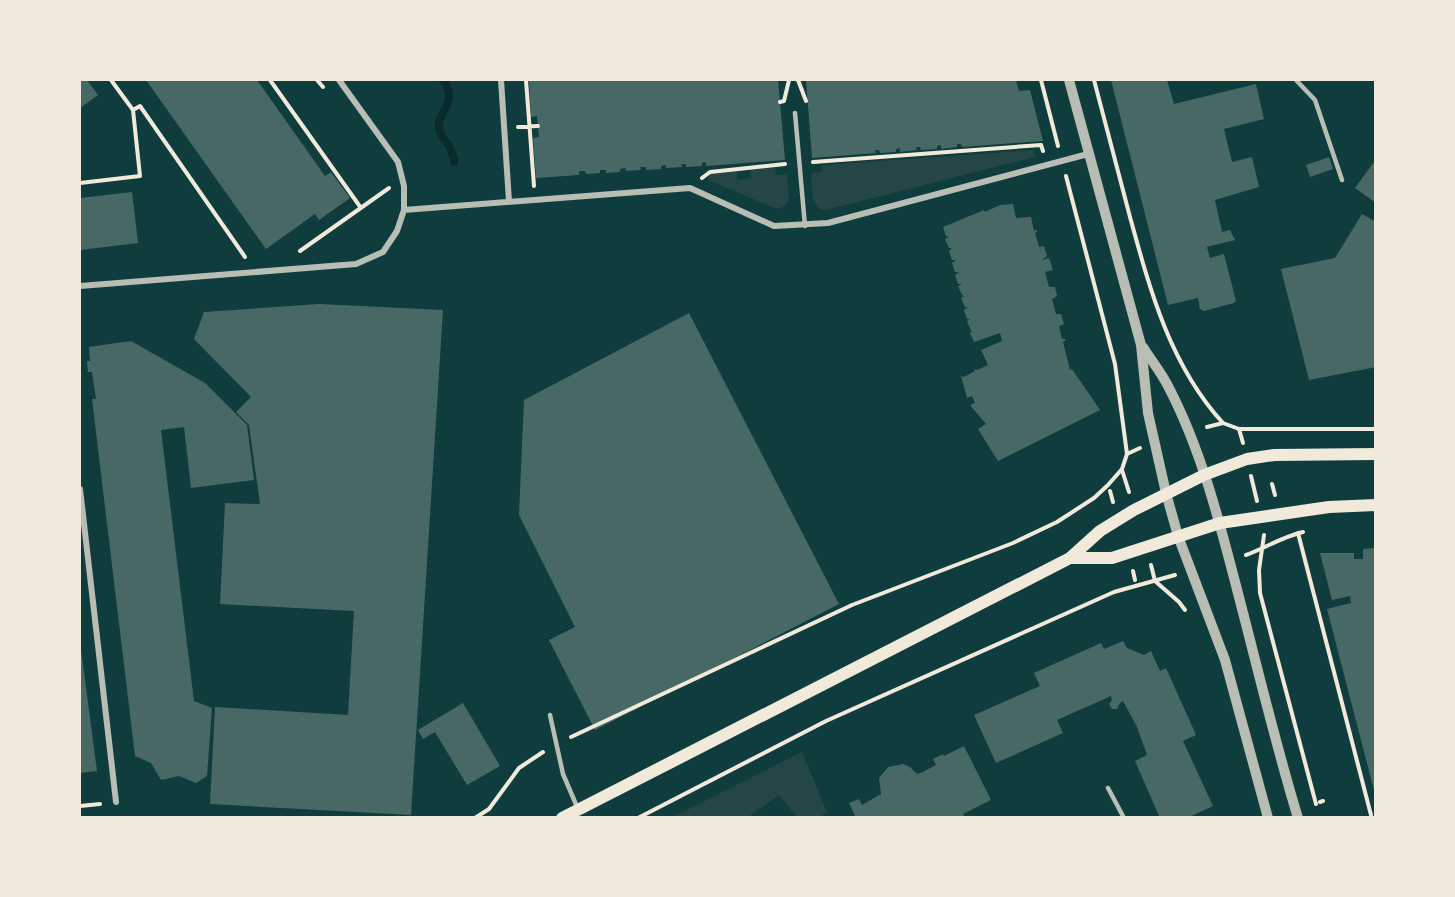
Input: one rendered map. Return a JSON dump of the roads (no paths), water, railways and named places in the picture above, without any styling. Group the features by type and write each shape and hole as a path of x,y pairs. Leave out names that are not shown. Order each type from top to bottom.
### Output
{"main road":[{"path":"562,818 1070,558 1100,531 1134,510 1204,475 1247,459 1274,455 1376,454"},
{"path":"1070,558 1112,558 1220,523 1329,507 1376,506"}],"street":[{"path":"80,286 356,264 383,252 397,231 404,210 404,186 398,162 339,80"},
{"path":"501,80 509,201"},
{"path":"1069,80 1141,345 1148,413 1166,493 1178,536 1225,660 1268,818"},
{"path":"404,210 690,188 774,226 805,226 828,224 1088,154"},
{"path":"1141,345 1167,385 1204,475 1220,523 1298,818"},
{"path":"80,489 116,802"}],"lane":[{"path":"1296,80 1315,100 1342,180"},
{"path":"795,113 805,226"},
{"path":"550,715 563,774 578,809"},
{"path":"1108,788 1124,818"}],"waterway":[{"path":"443,80 448,88 449,101 439,121 439,128 454,162"}]}
